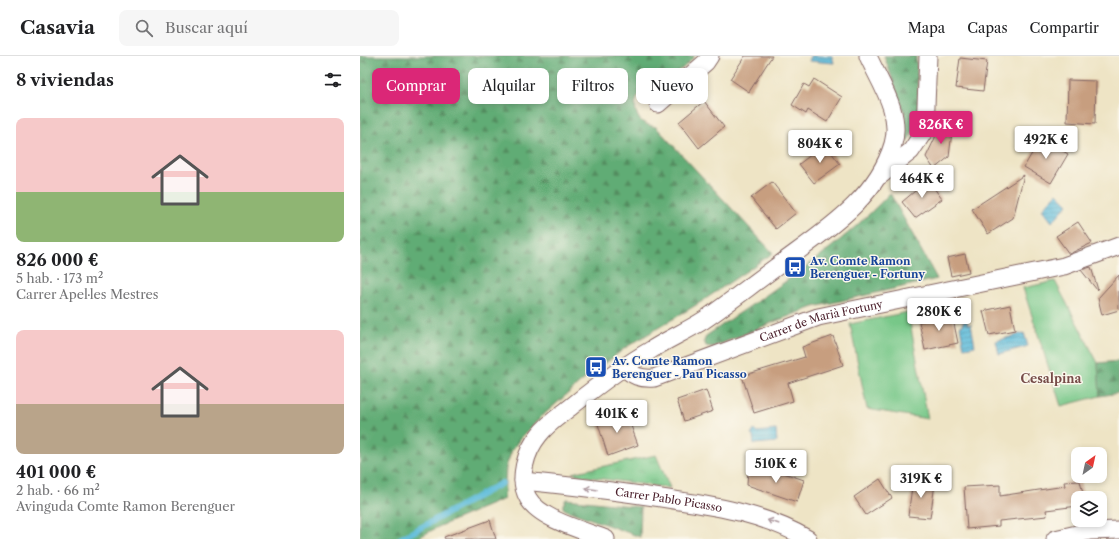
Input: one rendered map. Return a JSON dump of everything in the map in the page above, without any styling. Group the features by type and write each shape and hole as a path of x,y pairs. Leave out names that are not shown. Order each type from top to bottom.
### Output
{"street":[{"path":"699,68 710,56"},
{"path":"606,539 551,518 538,510 528,499 523,481 527,457 540,434 568,408 623,367 702,321 842,217 865,194 888,159 893,142 895,122 889,102 868,56"},
{"path":"876,179 911,151 926,130 928,56"},
{"name":"Carrer de Marià Fortuny","path":"623,367 634,376 645,379 654,378 818,317 1064,266 1119,246"},
{"name":"Carrer Pablo Picasso","path":"523,481 653,496 726,508 778,523 808,539"},
{"path":"1055,539 1090,532 1119,530"}],"green space":[{"path":"360,56 695,56 683,68 636,68 637,115 641,121 656,127 773,253 701,302 625,348 581,382 541,417 520,439 512,450 506,467 504,499 438,527 416,539 360,539"},
{"path":"884,56 916,56 918,111 916,122 907,142 904,112"},
{"path":"890,193 937,279 814,307 713,347 706,346 704,341 706,336 825,252 870,214"},
{"path":"1055,281 1098,363 1100,396 1061,406 1023,288"},
{"path":"908,312 928,419 867,409 850,324"},
{"path":"1119,361 1119,393 1100,396 1098,363"},
{"path":"656,455 670,488 582,476 572,473"},
{"path":"566,499 641,507 640,537 566,510 563,508 563,504"}],"water":[{"path":"810,56 832,56 834,63 809,61"},
{"path":"1057,193 1068,204 1052,222 1042,209"},
{"path":"963,321 967,321 968,325 971,324 975,346 964,348 960,326 963,325"},
{"path":"1024,333 1028,346 999,354 996,341"},
{"path":"754,430 756,432 776,430 777,442 754,444 753,436 751,435"}],"building":[{"path":"745,56 772,56 749,92 730,79"},
{"path":"960,58 987,61 983,91 956,88"},
{"path":"814,79 842,97 827,122 808,110 806,114 792,105 804,84 809,87"},
{"path":"1068,80 1096,81 1095,124 1067,122"},
{"path":"700,104 706,104 724,127 699,148 679,122"},
{"path":"937,122 953,123 949,157 934,169 926,157 935,138"},
{"path":"1041,138 1068,154 1051,183 1024,167"},
{"path":"825,144 840,164 814,183 799,164"},
{"path":"1024,175 1013,218 988,234 972,209"},
{"path":"928,180 942,199 915,218 902,202"},
{"path":"772,182 796,213 776,229 751,198"},
{"path":"1078,222 1092,243 1069,254 1056,236"},
{"path":"965,254 969,272 951,276 947,258"},
{"path":"1091,267 1098,290 1081,270"},
{"path":"1119,275 1119,310 1102,315 1098,298"},
{"path":"1010,305 1015,330 989,335 983,311"},
{"path":"952,314 958,343 925,350 919,322"},
{"path":"833,336 843,365 788,383 793,401 754,413 742,376 805,357 802,347"},
{"path":"706,390 713,411 684,421 677,400"},
{"path":"626,412 638,445 608,456 597,421"},
{"path":"752,467 776,475 778,471 804,480 797,502 747,485 748,469 752,470"},
{"path":"880,479 892,498 866,515 854,497"},
{"path":"913,480 935,484 930,518 908,516"},
{"path":"1064,482 1080,483 1082,491 1071,491 1071,507 1046,510 1047,516 999,521 999,526 967,529 964,487 1000,485 1000,496 1065,486"},
{"path":"490,520 496,539 445,539 444,537"}],"waterway":[{"path":"400,539 502,483"}],"place":[{"name":"Av. Comte Ramon Berenguer - Fortuny","path":"795,267"},
{"name":"Av. Comte Ramon Berenguer - Pau Picasso","path":"596,367"}],"district":[{"name":"Cesalpina","path":"1051,378"}]}
